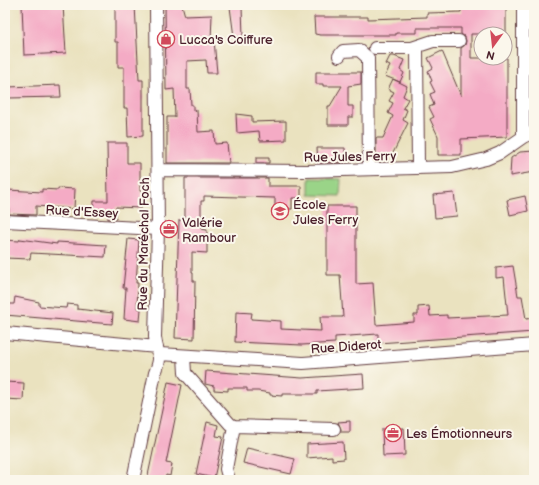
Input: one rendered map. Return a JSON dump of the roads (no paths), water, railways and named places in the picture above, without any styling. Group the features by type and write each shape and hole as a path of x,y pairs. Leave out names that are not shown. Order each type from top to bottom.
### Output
{"street":[{"name":"Rue du Maréchal Foch","path":"133,480 155,373 160,362 155,337 158,229 156,5"},
{"path":"523,5 529,134"},
{"path":"375,48 417,47 433,41 459,41"},
{"path":"417,47 418,168"},
{"path":"339,56 343,51 360,50 368,58 369,169"},
{"name":"Rue Jules Ferry","path":"158,170 306,171 452,167 486,159 500,153 529,134"},
{"name":"Rue d'Essey","path":"5,221 158,229"},
{"name":"Rue Diderot","path":"5,333 159,351 184,356 303,363 534,345"},
{"path":"184,356 184,372 230,424 234,426 334,429"},
{"path":"228,476 226,469 234,426"}],"place":[{"name":"Lucca's Coiffure","path":"166,39"},
{"name":"École Jules Ferry","path":"280,211"},
{"name":"Valérie Rambour","path":"169,229"},
{"name":"Les Émotionneurs","path":"393,433"}]}
